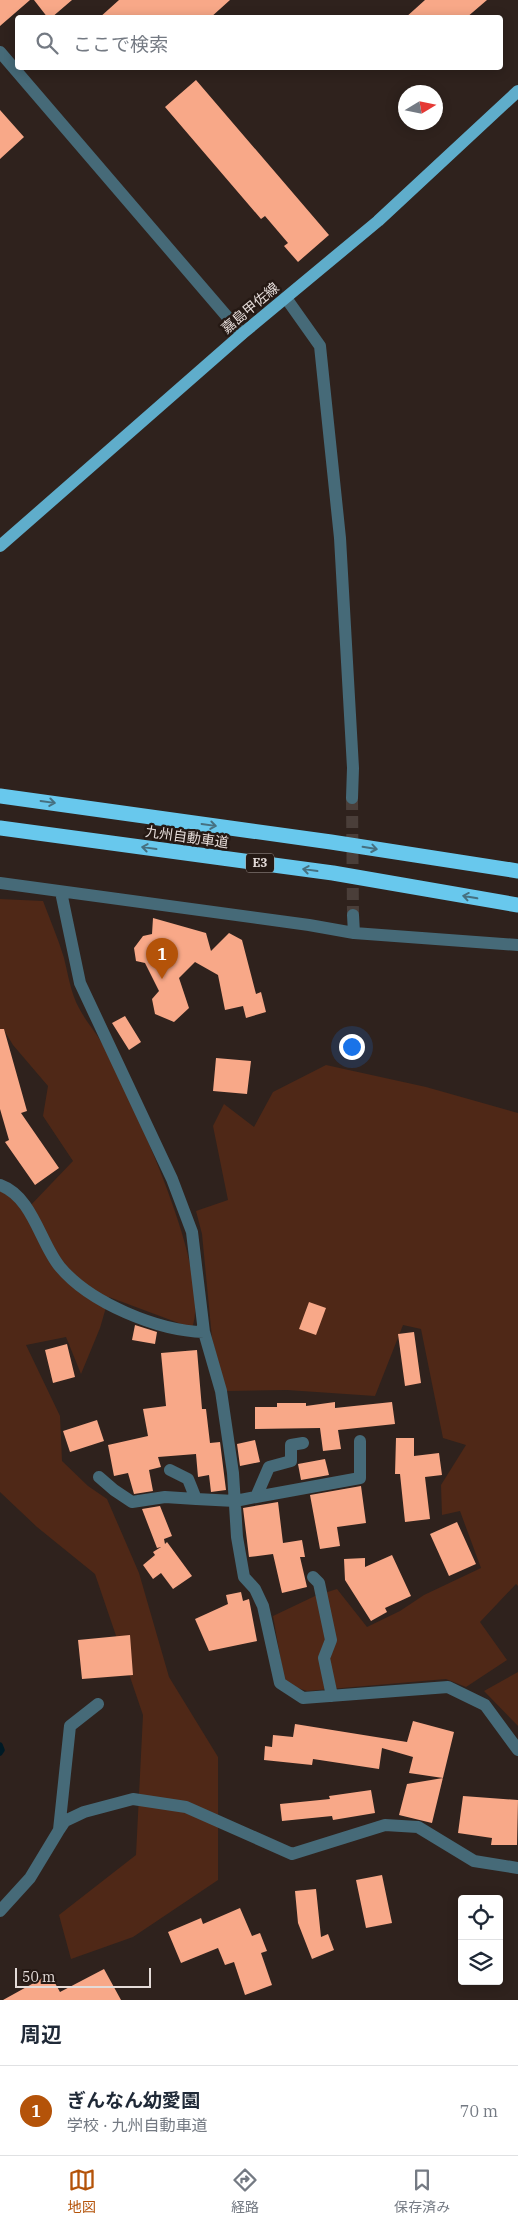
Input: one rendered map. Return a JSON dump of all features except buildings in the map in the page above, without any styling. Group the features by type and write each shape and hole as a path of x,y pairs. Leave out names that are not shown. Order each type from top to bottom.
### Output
{"highway":[{"name":"九州自動車道","path":"0,796 331,842 518,871"},
{"name":"九州自動車道","path":"0,828 333,873 518,905"}],"main road":[{"name":"嘉島甲佐線","path":"0,546 242,334 378,221 518,91"}],"street":[{"path":"0,52 15,69"},
{"path":"15,70 242,334"},
{"path":"286,298 320,346 340,538 353,768 352,798"},
{"path":"0,883 309,925 354,934 518,945"},
{"path":"61,892 80,983 172,1179 192,1232 204,1332 221,1391 235,1501 237,1537 244,1577 256,1589 263,1606 280,1683 303,1698 448,1687 485,1705 518,1750"},
{"path":"353,915 354,934"},
{"path":"0,1185 6,1187 27,1208 60,1267 95,1298 143,1318 185,1332 204,1332"},
{"path":"100,1477 114,1490 132,1502 165,1498 235,1501 360,1478 360,1441"},
{"path":"256,1497 269,1467 291,1462 291,1445 303,1443"},
{"path":"170,1470 188,1479 196,1499"},
{"path":"313,1577 319,1583 331,1640 324,1658 332,1696"},
{"path":"59,1830 70,1726 98,1704"},
{"path":"0,1912 30,1878 65,1821 84,1812 133,1799 186,1807 292,1854 385,1825 418,1827 474,1861 518,1868"}],"shaded area":[{"path":"0,899 43,901 62,951 76,1002 101,1042 117,1073 150,1145 166,1187 181,1229 191,1268 195,1302 192,1328 109,1297 100,1328 81,1374 66,1337 26,1345 60,1416 62,1461 88,1486 107,1499 139,1573 169,1677 218,1757 218,1880 133,1937 71,1959 59,1915 136,1855 143,1715 95,1574 37,1527 0,1492 0,1184 28,1208 73,1161 43,1116 48,1086 13,1045 4,1030 0,1034"},
{"path":"326,1065 426,1087 518,1113 518,1586 516,1584 480,1622 507,1660 466,1687 446,1679 307,1691 285,1684 273,1616 315,1596 337,1589 367,1627 400,1611 424,1595 481,1568 460,1511 442,1515 441,1485 466,1445 443,1438 421,1329 403,1325 375,1396 287,1390 225,1391 212,1338 202,1234 196,1211 228,1200 213,1126 224,1104 254,1127 273,1092"},
{"path":"518,1672 518,1726 484,1691"}],"waterway":[{"path":"0,1745 2,1750 0,1753"}],"tunnel":[{"path":"352,798 353,915"}],"place":[{"name":"ぎんなん幼愛園","path":"162,979"}]}
